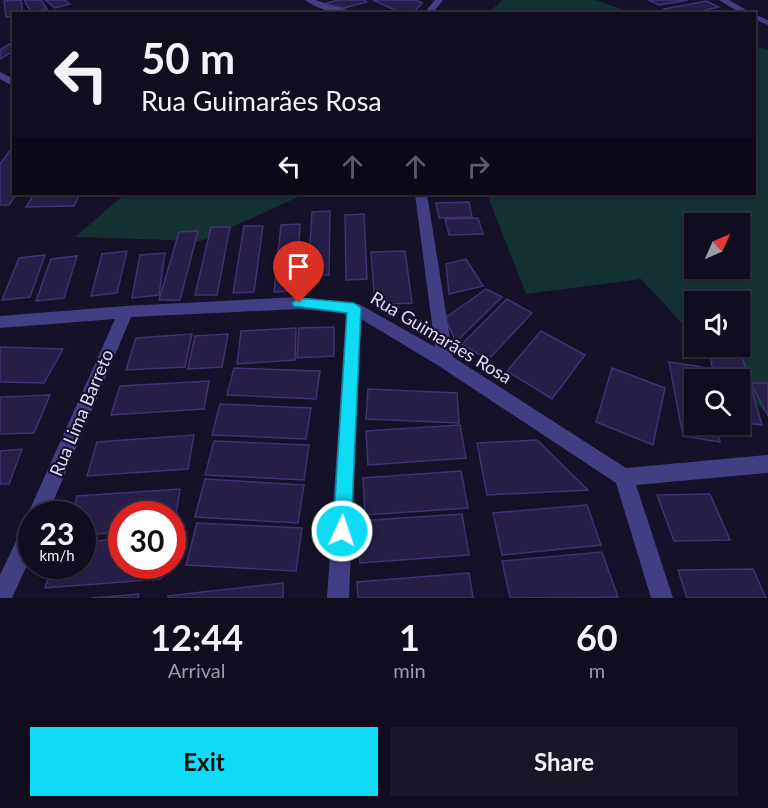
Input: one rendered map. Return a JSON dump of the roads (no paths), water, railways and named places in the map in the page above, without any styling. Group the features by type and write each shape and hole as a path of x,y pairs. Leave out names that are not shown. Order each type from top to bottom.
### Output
{"street":[{"path":"309,0 318,5 348,12"},
{"path":"429,12 439,0"},
{"path":"723,0 745,12"},
{"path":"421,195 445,361"},
{"name":"Rua Guimarães Rosa","path":"0,322 126,312 299,303 354,308 445,361 624,477"},
{"path":"338,598 354,308"},
{"name":"Rua Lima Barreto","path":"44,501 126,312"},
{"path":"662,598 624,477 768,464"},
{"path":"1,598 18,560"}]}
